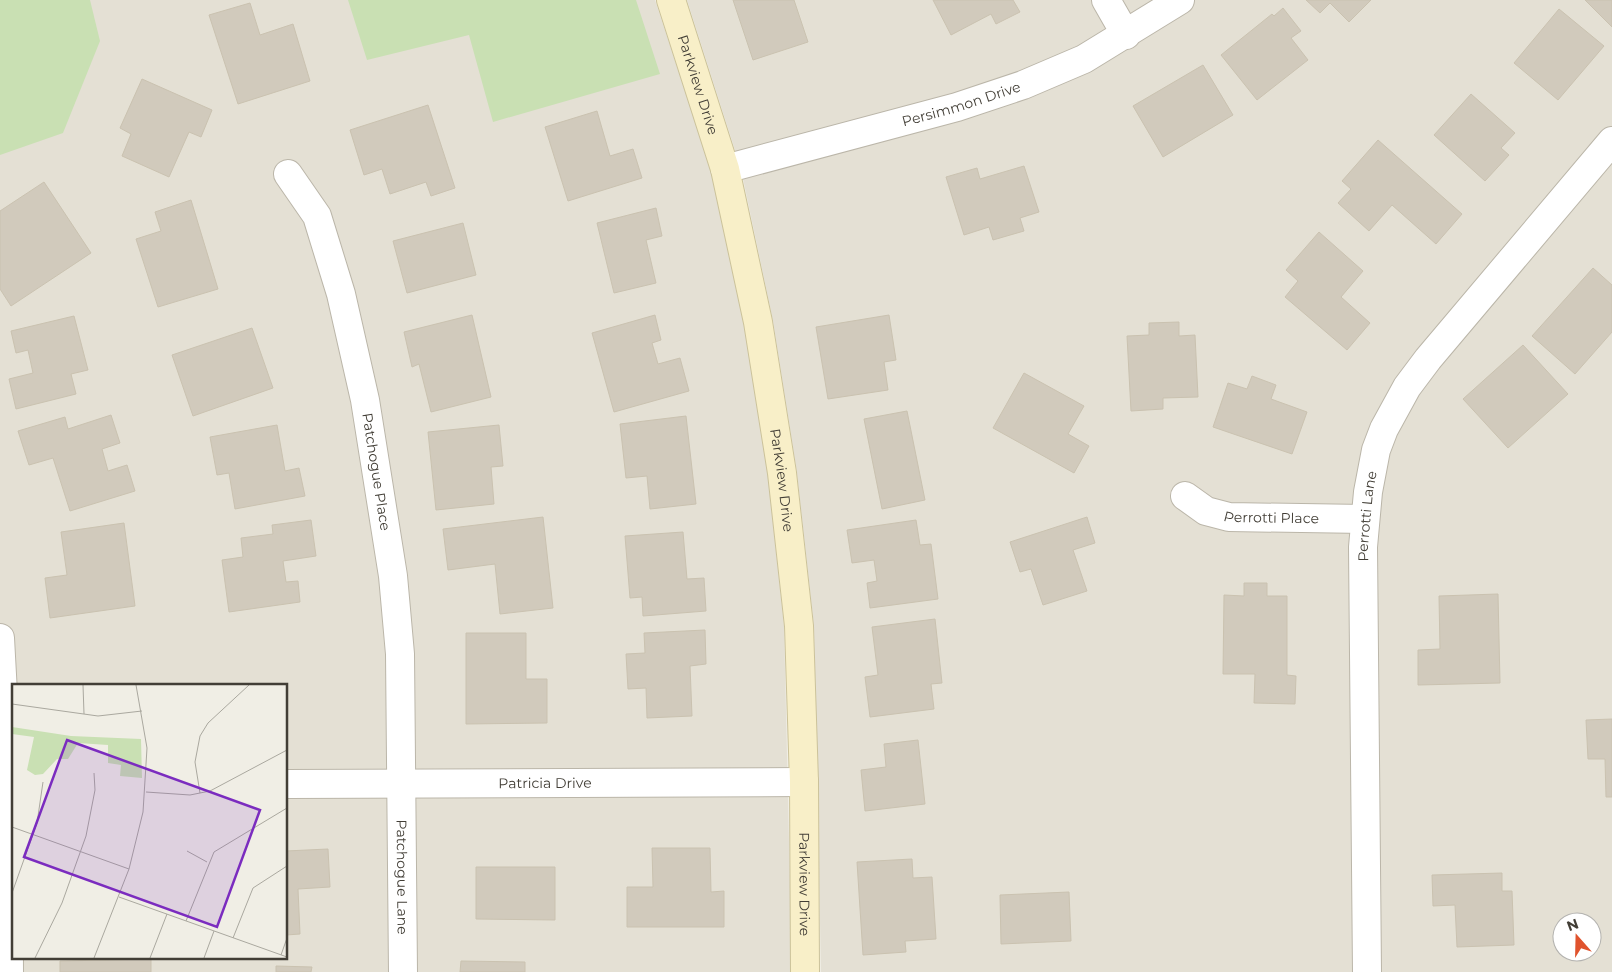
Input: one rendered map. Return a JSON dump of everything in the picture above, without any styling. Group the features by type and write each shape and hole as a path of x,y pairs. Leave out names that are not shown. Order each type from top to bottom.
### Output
{"street":[{"name":"Parkview Drive","path":"671,0 725,169 758,322 782,473 800,626 804,782 804,972"},
{"path":"1106,0 1126,34"},
{"name":"Persimmon Drive","path":"725,169 976,101 1058,72 1126,34 1180,0"},
{"name":"Perrotti Lane","path":"1367,972 1363,636 1365,519 1376,450 1384,430 1407,387 1428,359 1612,141"},
{"name":"Patchogue Place","path":"288,174 306,197 321,224 341,294 365,400 393,576 400,644 402,784"},
{"name":"Perrotti Place","path":"1185,496 1206,511 1229,517 1365,519"},
{"path":"0,638 7,785 9,972"},
{"name":"Patricia Drive","path":"288,784 804,782"},
{"name":"Patchogue Lane","path":"402,784 403,972"}],"shaded area":[{"path":"0,0 655,0 713,176 744,324 768,474 784,626 792,972 0,972"},
{"path":"687,0 1612,0 1612,972 821,972 814,626 797,473 773,321 741,169"}],"green space":[{"path":"0,0 90,0 100,41 63,133 0,155"},
{"path":"348,0 636,0 660,74 493,122 469,35 367,60"}],"building":[{"path":"733,0 794,0 808,42 753,60"},
{"path":"933,0 1013,0 1020,12 996,24 991,14 951,35"},
{"path":"1306,0 1371,0 1349,22 1330,3 1320,13"},
{"path":"1585,0 1612,0 1612,27"},
{"path":"250,3 260,35 293,24 310,81 238,104 209,15"},
{"path":"1283,8 1301,31 1291,38 1308,60 1257,100 1221,55 1272,14 1274,16"},
{"path":"1559,9 1604,46 1558,100 1514,63"},
{"path":"1203,65 1233,115 1163,157 1133,106"},
{"path":"142,79 212,110 201,137 189,132 169,177 122,156 131,134 120,128"},
{"path":"1471,94 1515,133 1501,148 1509,155 1485,181 1434,135"},
{"path":"428,105 455,188 431,196 426,182 390,194 382,169 364,175 350,130"},
{"path":"597,111 610,156 633,149 642,178 568,201 545,127"},
{"path":"1378,140 1462,214 1436,244 1392,205 1369,231 1338,203 1351,189 1342,181"},
{"path":"1024,166 1039,212 1020,218 1024,231 993,240 989,227 964,235 946,177 977,168 980,179"},
{"path":"44,182 91,253 11,306 0,289 0,211"},
{"path":"191,200 218,289 158,307 136,239 161,231 155,212"},
{"path":"656,208 662,236 646,240 656,283 614,293 597,223"},
{"path":"463,223 476,275 407,293 393,241"},
{"path":"1319,232 1363,271 1341,297 1370,323 1347,350 1285,297 1298,281 1286,270"},
{"path":"1593,268 1612,285 1612,332 1575,374 1532,336"},
{"path":"472,315 491,397 431,412 419,364 412,367 404,332"},
{"path":"655,315 661,340 652,343 658,364 680,358 689,391 614,412 592,333"},
{"path":"889,315 896,360 884,362 888,390 828,399 816,327"},
{"path":"74,316 88,370 71,374 76,394 16,409 9,379 33,373 28,350 16,353 11,331"},
{"path":"1179,322 1179,336 1195,335 1198,397 1163,398 1163,409 1131,411 1127,336 1149,335 1149,323"},
{"path":"252,328 273,388 193,416 172,355"},
{"path":"1523,345 1568,394 1508,448 1463,399"},
{"path":"1024,373 1084,406 1068,434 1089,446 1074,473 993,428"},
{"path":"1252,376 1276,385 1271,399 1307,412 1292,454 1213,427 1228,383 1247,389"},
{"path":"907,411 925,500 882,509 864,419"},
{"path":"111,415 120,443 102,449 108,471 127,465 135,491 70,511 53,458 29,465 18,431 65,417 68,429"},
{"path":"686,416 696,504 650,509 647,476 626,478 620,424"},
{"path":"277,425 285,471 299,468 305,496 235,509 229,473 217,475 210,437"},
{"path":"499,425 503,466 491,467 494,504 436,510 428,432"},
{"path":"543,517 553,608 500,614 495,564 448,570 443,529"},
{"path":"1087,517 1095,543 1073,550 1087,591 1043,605 1031,569 1020,572 1010,542"},
{"path":"311,520 316,556 283,561 286,582 298,581 300,602 229,612 222,560 243,557 241,538 273,534 272,525"},
{"path":"916,520 920,545 931,544 938,599 870,608 867,583 877,581 874,560 852,563 847,530"},
{"path":"124,523 135,606 50,618 45,578 67,575 61,532"},
{"path":"683,532 687,579 704,578 706,611 643,616 642,597 630,598 625,536"},
{"path":"1244,583 1267,583 1267,596 1287,596 1287,675 1296,676 1295,704 1254,703 1255,674 1223,674 1224,595 1244,596"},
{"path":"1498,594 1500,683 1418,685 1418,650 1440,649 1439,596"},
{"path":"935,619 942,683 931,684 934,709 870,717 865,677 878,675 872,627"},
{"path":"705,630 706,664 690,666 692,716 647,718 646,688 628,689 626,654 645,653 644,633"},
{"path":"466,633 526,633 526,679 547,679 547,723 466,724"},
{"path":"1612,719 1612,797 1606,797 1605,759 1588,759 1586,720"},
{"path":"918,740 925,804 865,811 861,770 886,767 884,744"},
{"path":"652,848 710,848 711,892 724,891 724,927 627,927 627,887 653,887"},
{"path":"328,849 330,887 298,889 300,934 288,935 288,851"},
{"path":"912,859 913,878 932,877 936,939 905,941 906,952 863,955 857,862"},
{"path":"476,867 555,867 555,920 476,919"},
{"path":"1502,873 1502,891 1512,891 1514,945 1457,947 1455,905 1433,906 1432,875"},
{"path":"1069,892 1071,941 1001,944 1000,895"},
{"path":"151,960 151,972 60,972 60,961"},
{"path":"461,961 525,962 525,972 460,972"},
{"path":"276,966 312,967 311,972 276,972"}]}
